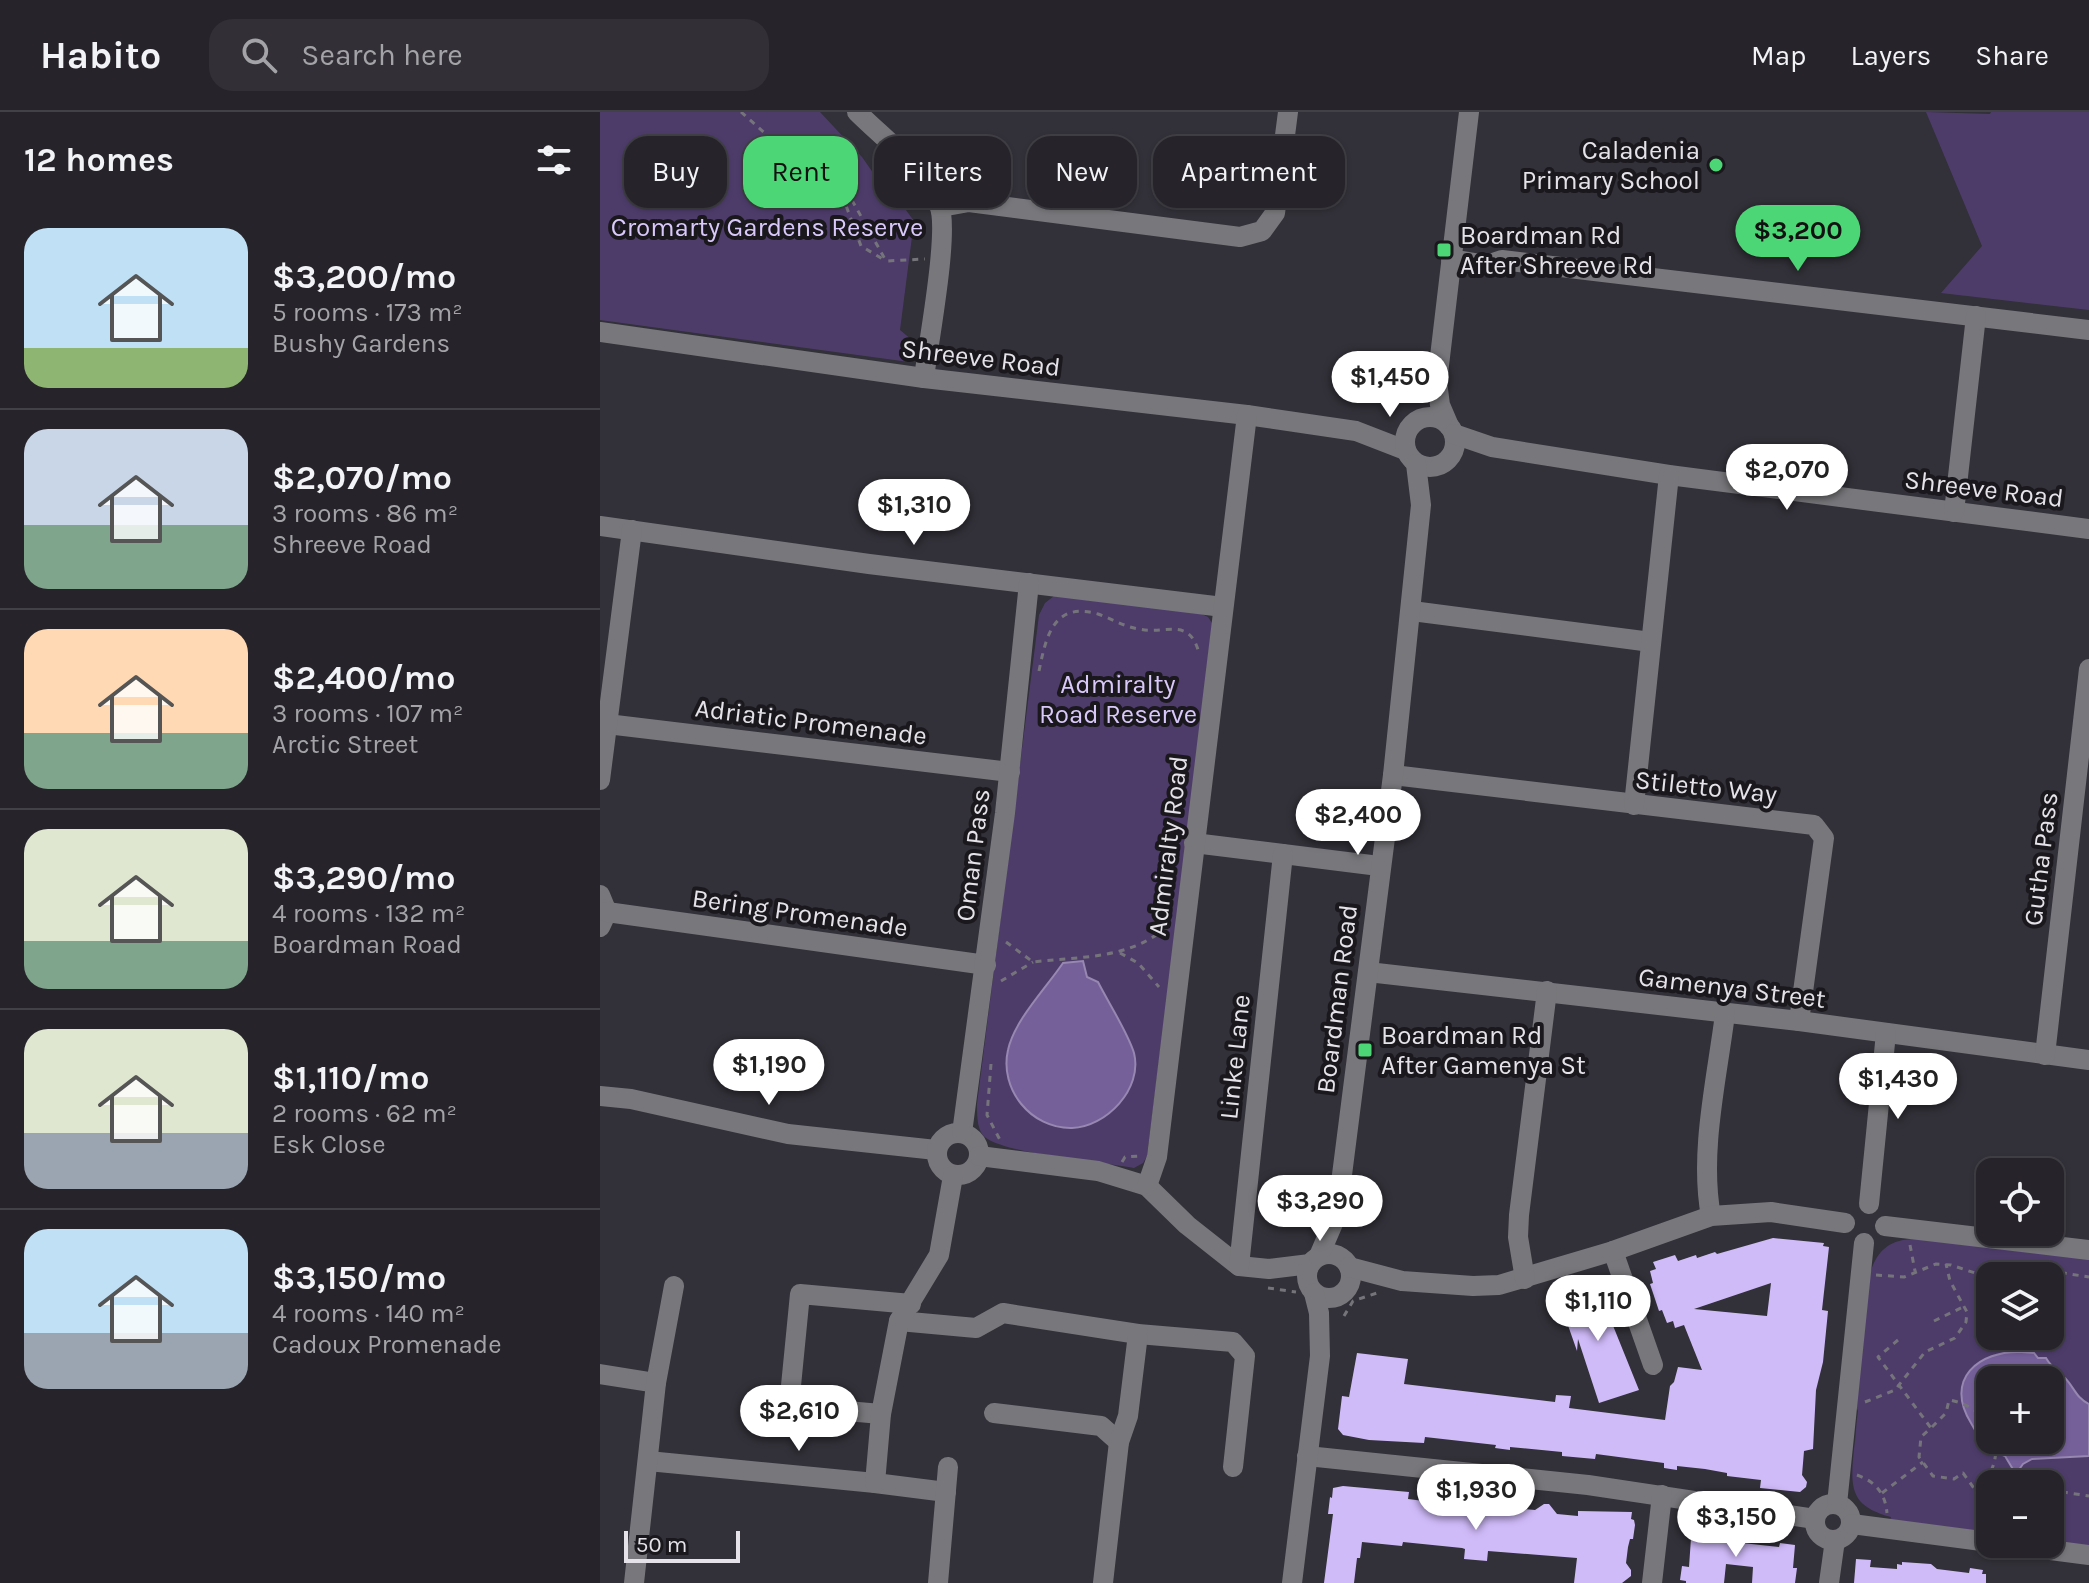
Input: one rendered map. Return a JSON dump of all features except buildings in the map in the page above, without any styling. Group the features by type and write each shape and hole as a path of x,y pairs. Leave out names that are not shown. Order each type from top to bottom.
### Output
{"street":[{"path":"857,112 881,136"},
{"path":"1011,207 1240,237 1262,231 1275,213 1288,112"},
{"name":"Boardman Road","path":"1421,505 1449,445 1437,382 1469,112"},
{"path":"924,378 940,258 941,208"},
{"path":"1452,252 1487,265 1502,260 2089,330"},
{"path":"1954,512 1976,316"},
{"name":"Shreeve Road","path":"600,332 924,378 1247,415 1356,431 1412,425"},
{"name":"Boardman Road","path":"1313,1274 1337,1214 1412,611 1421,505 1405,435 1437,382"},
{"name":"Admiralty Road","path":"1147,1186 1157,1157 1186,842 1223,607 1247,415"},
{"path":"1411,457 1432,468 1449,445 1437,418 1422,418 1412,425"},
{"name":"Shreeve Road","path":"1356,431 1411,457"},
{"name":"Shreeve Road","path":"1449,445 1492,447 1669,475 2089,529"},
{"path":"1634,805 1669,475"},
{"path":"600,526 869,564 1223,607"},
{"path":"600,780 632,530"},
{"name":"Oman Pass","path":"962,1133 1010,772 1029,583"},
{"path":"1412,611 1651,642"},
{"name":"Gutha Pass","path":"2045,1055 2086,723 2089,669"},
{"name":"Adriatic Promenade","path":"607,724 1010,772"},
{"name":"Stiletto Way","path":"1393,775 1814,825 1824,838 1799,1021"},
{"path":"1186,842 1379,866"},
{"name":"Linke Lane","path":"1239,1266 1283,854"},
{"name":"Bering Promenade","path":"602,911 986,965"},
{"name":"Gamenya Street","path":"1368,972 1799,1021 2089,1060"},
{"path":"1525,1279 1518,1237 1519,1215 1547,991"},
{"path":"1711,1216 1707,1170 1725,1014"},
{"path":"1869,1204 1886,1033"},
{"path":"600,1096 631,1099 788,1134 936,1150"},
{"path":"951,1133 962,1133 973,1138 979,1156 975,1167 964,1175 953,1176 942,1169 936,1160 936,1150 940,1140 951,1133"},
{"path":"979,1156 1098,1171 1147,1186 1187,1225 1239,1266 1266,1278 1313,1274 1334,1254 1347,1278 1320,1356"},
{"path":"875,1483 881,1414 905,1313 939,1255 953,1176"},
{"path":"1869,1204 1879,1209 1885,1226 1880,1236 1864,1243 1848,1235 1845,1223 1855,1206 1869,1204"},
{"path":"1313,1274 1325,1298 1347,1278 1499,1285 1613,1251 1711,1216 1771,1212 1845,1223"},
{"name":"Boardman Road","path":"1337,1214 1347,1278"},
{"path":"1885,1226 2089,1250"},
{"path":"1837,1504 1864,1243"},
{"path":"1613,1251 1653,1365"},
{"path":"1292,1583 1320,1356 1319,1313 1313,1274"},
{"path":"634,1583 656,1383 674,1286"},
{"path":"881,1414 789,1406 800,1294 976,1328 1003,1313 1138,1334 1233,1342 1245,1356 1233,1467"},
{"path":"1103,1583 1119,1442 1128,1416 1138,1334"},
{"path":"600,1374 656,1383"},
{"path":"994,1413 1101,1426 1119,1442"},
{"path":"1307,1456 1662,1495 1815,1519"},
{"path":"648,1461 946,1492"},
{"path":"938,1583 948,1467"},
{"path":"1652,1583 1662,1495"},
{"path":"1837,1504 1850,1514 1852,1524 1846,1535 1835,1540 1820,1535 1815,1519 1820,1509 1837,1504"},
{"path":"1852,1524 2089,1555"},
{"path":"1829,1583 1835,1540"}],"path":[{"path":"741,112 768,136"},
{"path":"847,208 861,246 886,261 940,258"},
{"path":"856,208 886,261"},
{"path":"1051,626 1079,611 1136,629 1156,632 1174,628 1192,636 1200,657"},
{"path":"1186,842 1171,817 1190,769"},
{"path":"1001,981 1033,962 1120,953 1154,938 1168,926"},
{"path":"1006,942 1033,962"},
{"path":"1120,953 1149,973 1161,991"},
{"path":"1912,1229 1910,1253 1915,1271"},
{"path":"1873,1275 1898,1278 1936,1264 1976,1274"},
{"path":"1857,1408 1900,1386 1925,1352 1960,1334 1967,1316 1965,1306 1950,1281 1946,1264"},
{"path":"2064,1274 2089,1277"},
{"path":"1266,1278 1286,1290"},
{"path":"1934,1321 1965,1306"},
{"path":"1898,1340 1878,1357 1931,1428"},
{"path":"1976,1411 1949,1400 1946,1413 1919,1443 1918,1454 1930,1473 1938,1478 1954,1479 1963,1473 1975,1490 1986,1480 1994,1466 1996,1454"},
{"path":"1882,1493 1923,1462"},
{"path":"1850,1473 1870,1480 1882,1493 1887,1519"},
{"path":"2064,1492 2089,1496"}],"green space":[{"name":"Cromarty Gardens Reserve","path":"600,112 820,112 842,136 743,136 743,208 858,208 858,153 874,174 874,208 904,208 914,221 900,330 912,340 909,362 600,320"},
{"path":"1926,112 2089,112 2089,310 1941,293 1982,246"},
{"name":"Admiralty Road Reserve","path":"1054,596 1198,612 1208,617 1214,626 1147,1156 1143,1163 1134,1168 1007,1147 982,1134 978,1120 977,1104 1039,615 1045,603"},
{"path":"1916,1239 2089,1259 2089,1548 2064,1545 2064,1470 1976,1470 1976,1535 1890,1521 1891,1517 1877,1513 1860,1501 1852,1475 1870,1274 1881,1252 1899,1241"}],"shaded area":[{"path":"1083,961 1087,977 1098,982 1127,1036 1134,1053 1133,1080 1119,1104 1097,1121 1072,1128 1057,1127 1031,1114 1013,1092 1006,1065 1008,1050 1024,1016 1063,963"},
{"path":"2034,1353 2038,1358 2046,1358 2052,1366 1976,1366 1976,1432 1964,1408 1961,1393 1970,1371 1979,1362 1992,1356"},
{"path":"2064,1377 2078,1396 2089,1404 2089,1456 2032,1459 2019,1470 2013,1470 2000,1454 2064,1454"}],"place":[{"name":"Caladenia Primary School","path":"1716,165"},
{"name":"Boardman Rd After Shreeve Rd","path":"1444,250"},
{"name":"Boardman Rd After Gamenya St","path":"1365,1050"}]}
